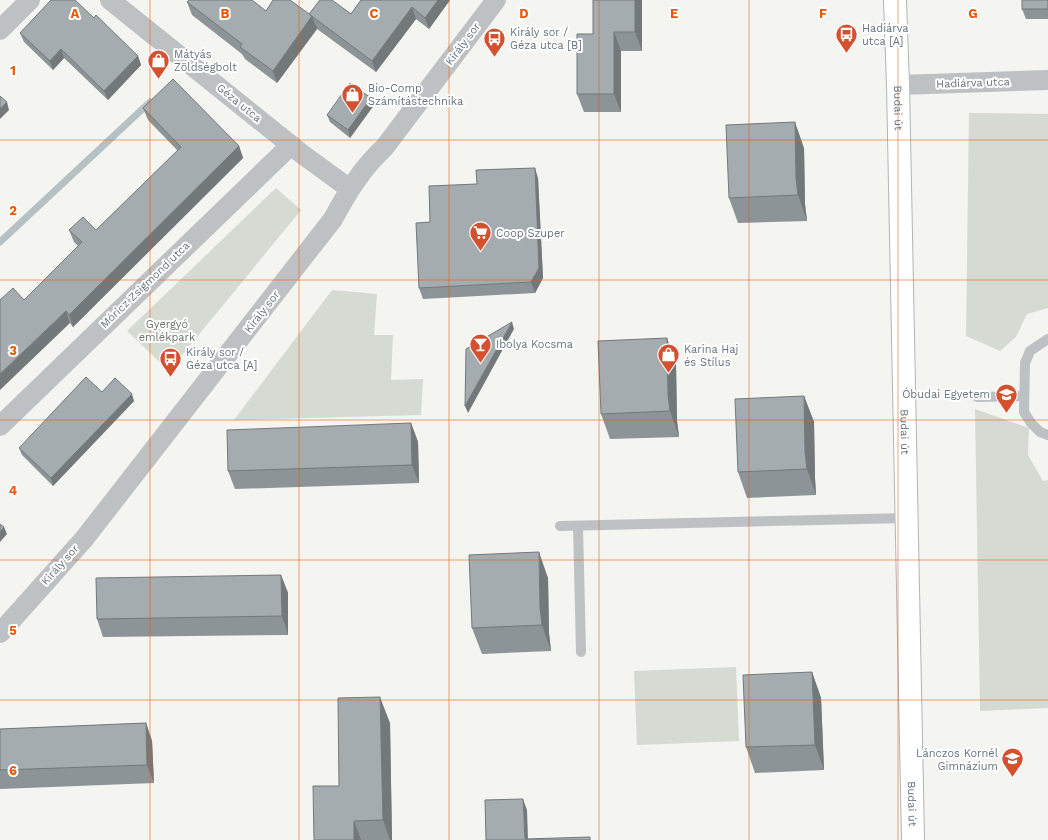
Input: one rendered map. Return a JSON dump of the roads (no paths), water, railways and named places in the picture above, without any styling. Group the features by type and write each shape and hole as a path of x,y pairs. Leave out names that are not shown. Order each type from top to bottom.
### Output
{"main road":[{"name":"Budai út","path":"895,0 913,840"}],"street":[{"path":"0,30 30,0"},
{"name":"Géza utca","path":"110,0 326,173 350,189"},
{"name":"Király sor","path":"0,633 84,539 206,384 333,219 350,189 373,158 384,148 496,0"},
{"name":"Hadiárva utca","path":"898,85 1048,80"},
{"name":"Móricz Zsigmond utca","path":"0,426 291,145"}],"lane":[{"path":"1048,339 1030,351 1025,363 1024,396 1024,412 1031,423 1040,432 1048,435"},
{"path":"977,397 1024,396"},
{"path":"560,526 907,518"},
{"path":"578,526 581,652"}],"waterway":[{"path":"0,242 150,102"}],"place":[{"name":"Hadiárva utca [A]","path":"847,54"},
{"name":"Király sor / Géza utca [B]","path":"495,58"},
{"name":"Mátyás Zöldségbolt","path":"159,80"},
{"name":"Bio-Comp Számítástechnika","path":"352,114"},
{"name":"Coop Szuper","path":"481,252"},
{"name":"Ibolya Kocsma","path":"480,364"},
{"name":"Karina Haj és Stílus","path":"669,374"},
{"name":"Király sor / Géza utca [A]","path":"170,378"},
{"name":"Óbudai Egyetem","path":"1006,414"},
{"name":"Lánczos Kornél Gimnázium","path":"1013,778"}],"park label":[{"name":"Gyergyó emlékpark","path":"167,330"}]}
